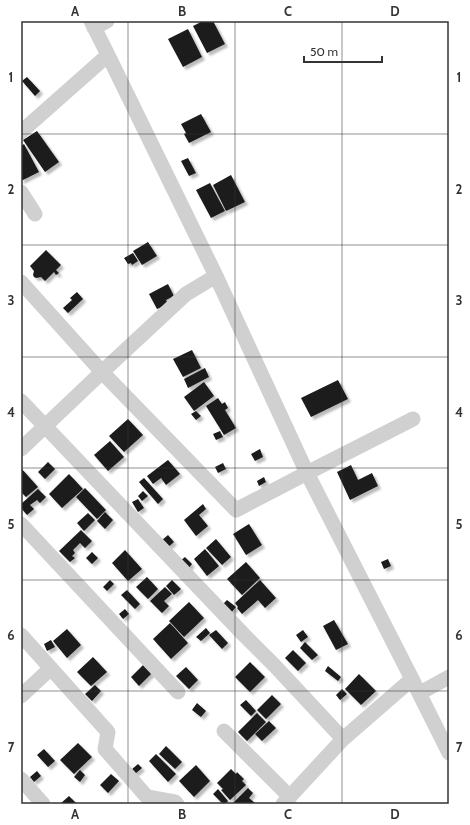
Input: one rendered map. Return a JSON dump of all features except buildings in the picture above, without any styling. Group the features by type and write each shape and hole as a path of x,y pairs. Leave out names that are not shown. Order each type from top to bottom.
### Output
{"street":[{"path":"97,23 108,54 216,276 306,473 420,693 449,753"},
{"path":"21,132 108,54"},
{"path":"21,192 35,214"},
{"path":"21,449 186,294 216,276"},
{"path":"21,282 102,372 236,510 413,419"},
{"path":"21,401 343,739"},
{"path":"21,524 178,692"},
{"path":"21,635 108,732 105,749 147,797 175,802 177,804"},
{"path":"21,696 51,668"},
{"path":"420,693 449,677"},
{"path":"224,731 286,801 343,739 412,679"},
{"path":"21,779 43,804"}]}
